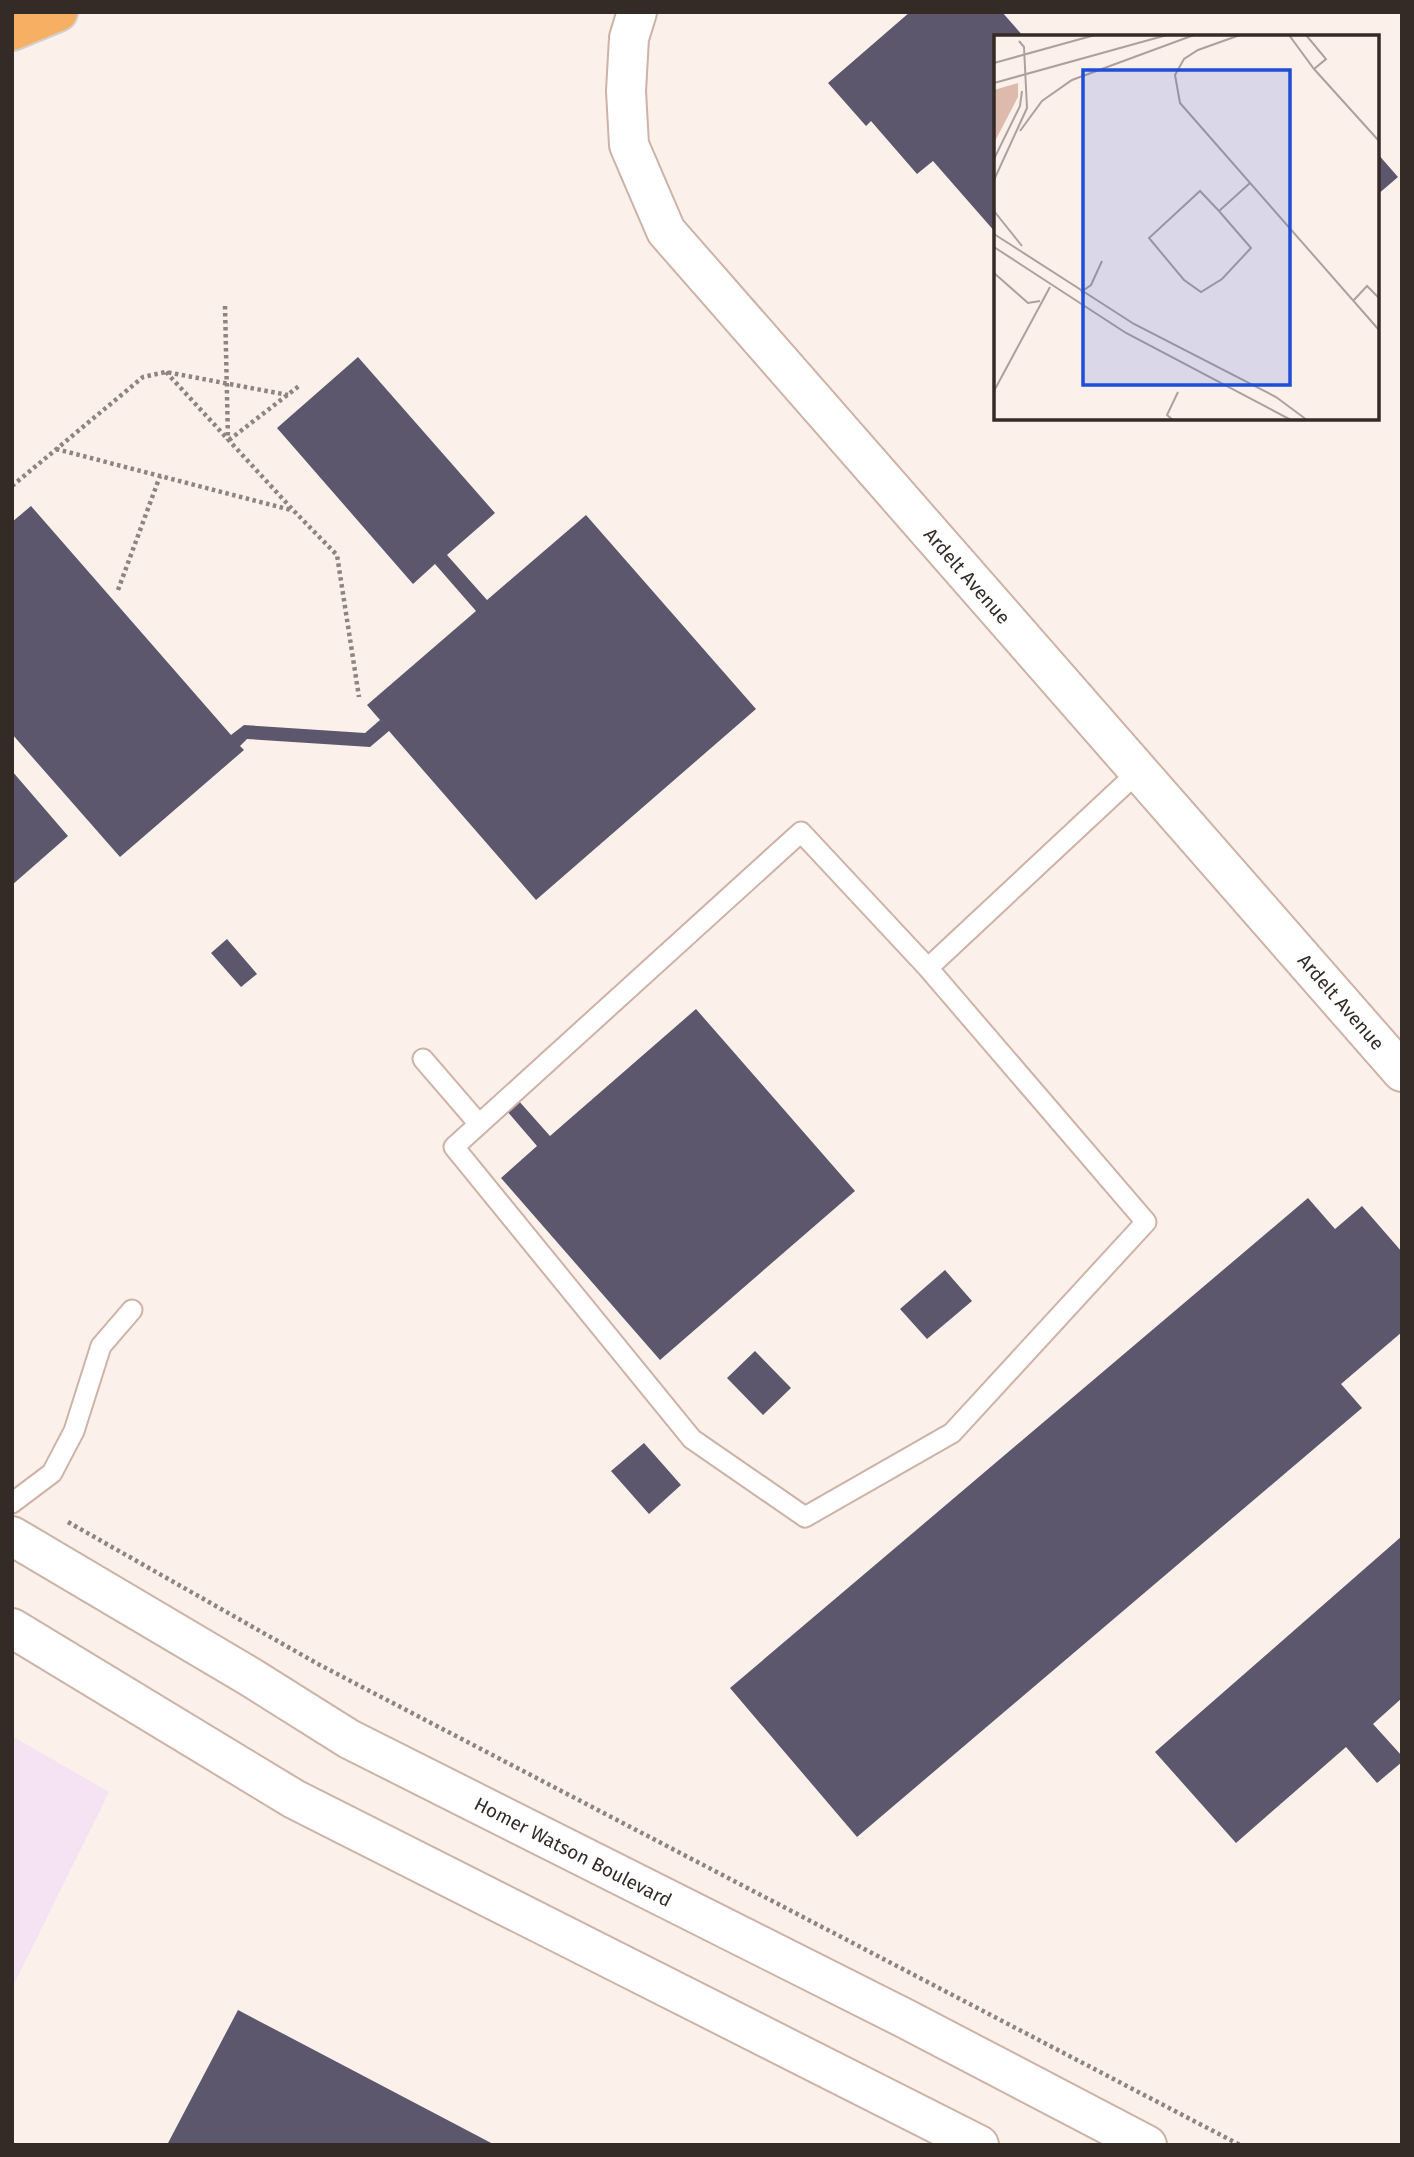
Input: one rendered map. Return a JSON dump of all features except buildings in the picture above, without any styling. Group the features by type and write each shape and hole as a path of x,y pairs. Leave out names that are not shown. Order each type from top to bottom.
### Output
{"highway":[{"path":"12,31 58,12"}],"main road":[{"name":"Ardelt Avenue","path":"633,25 625,91 629,145 666,230 1402,1072"},
{"name":"Homer Watson Boulevard","path":"12,1536 252,1678 349,1739 906,2020 1147,2145"},
{"path":"12,1628 294,1799 979,2145"}],"lane":[{"path":"928,968 1139,771"},
{"path":"801,832 928,968 1146,1222 953,1433 805,1517 692,1439 454,1147 801,832"},
{"path":"423,1059 479,1124"},
{"path":"17,1500 52,1473 74,1430 101,1346 132,1310"}],"path":[{"path":"225,306 228,440"},
{"path":"166,372 337,555 359,697"},
{"path":"12,486 143,377 166,372 288,395"},
{"path":"228,440 299,386"},
{"path":"55,449 293,510"},
{"path":"118,590 160,476"},
{"path":"17,1500 318,1664 1240,2145"}],"shaded area":[{"path":"12,1736 109,1792 12,1988"}]}
